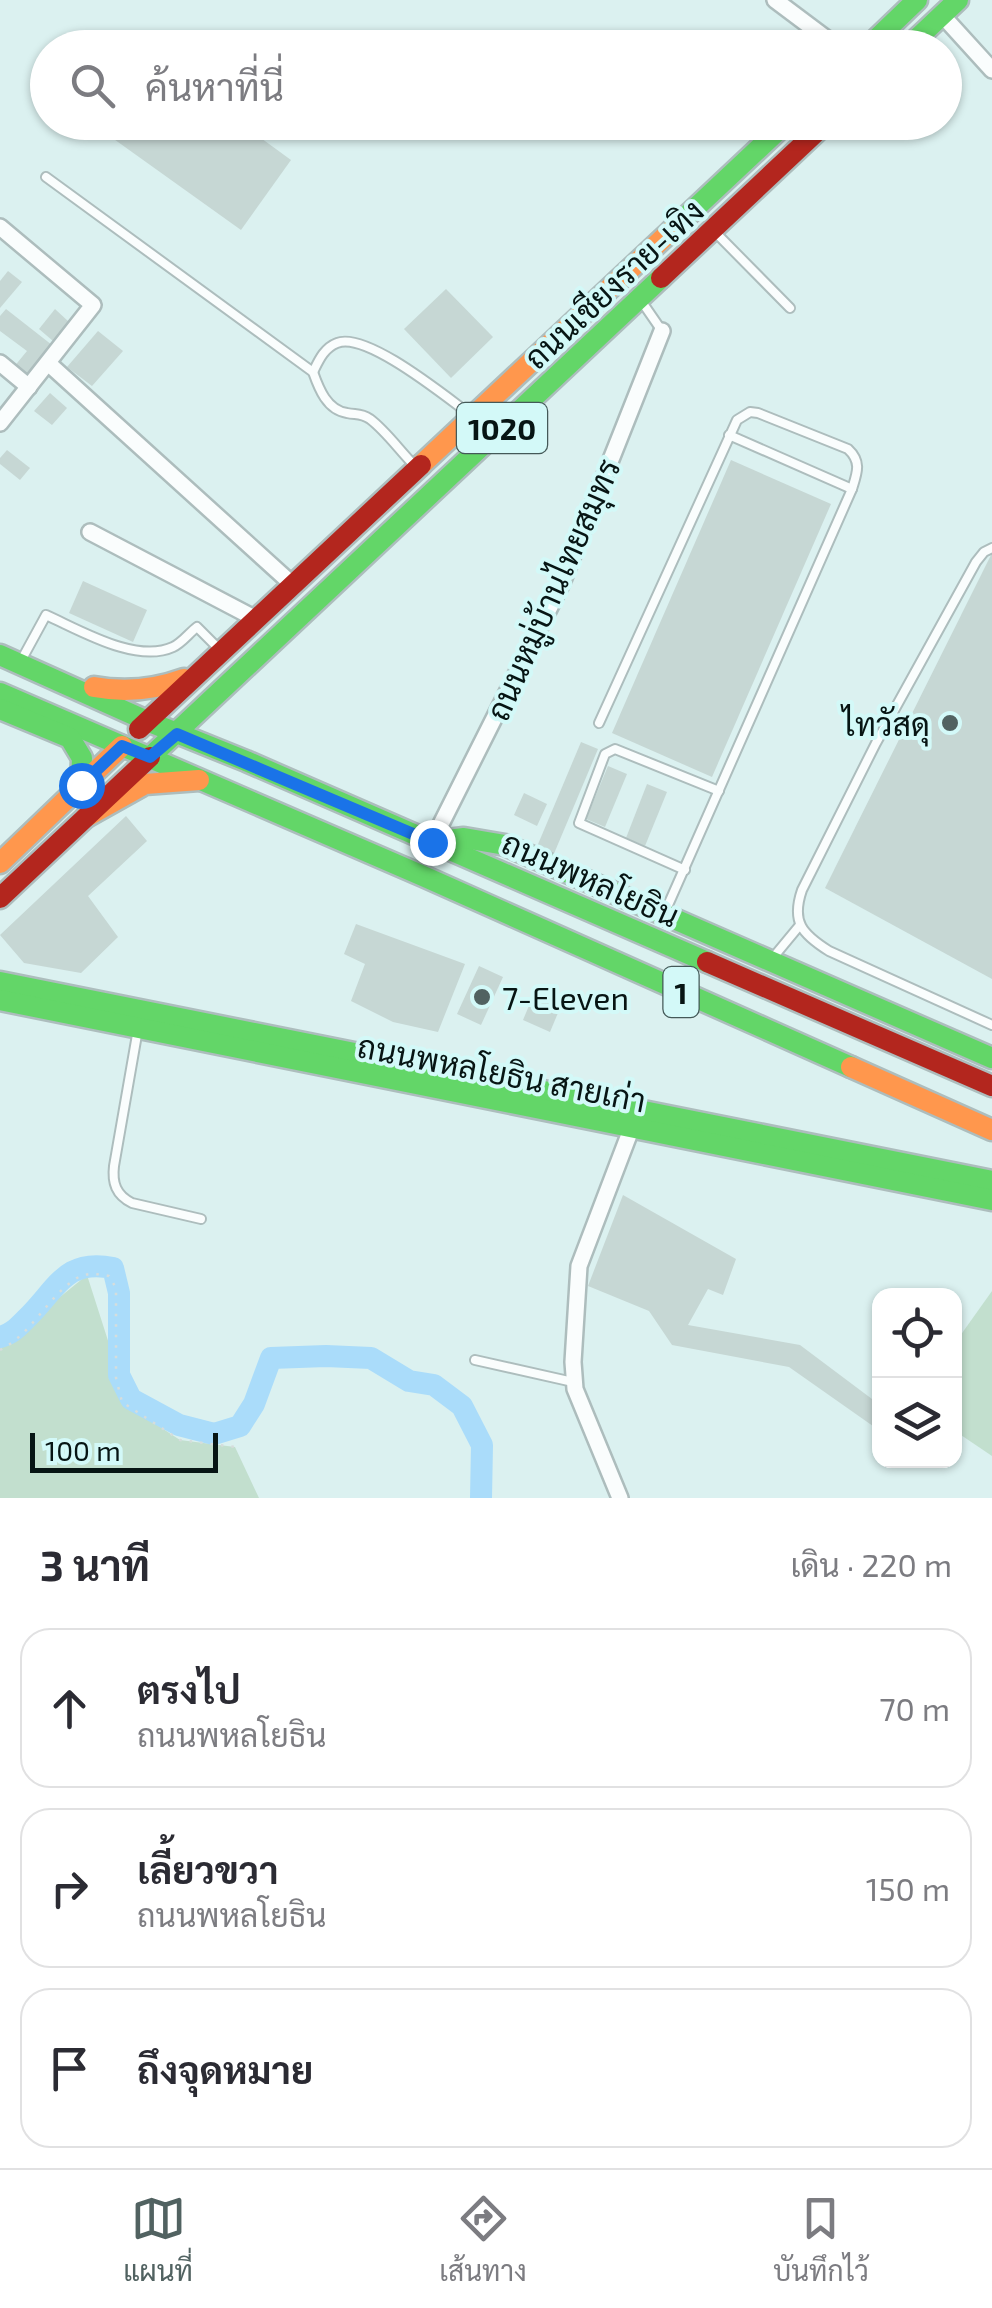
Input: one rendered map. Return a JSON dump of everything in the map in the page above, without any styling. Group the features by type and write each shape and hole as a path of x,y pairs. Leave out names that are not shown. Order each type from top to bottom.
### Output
{"main road":[{"path":"886,30 918,0"},
{"path":"926,30 950,7"},
{"name":"1020","path":"122,746 767,140"},
{"name":"ถนนเชียงราย-เทิง","path":"177,734 808,140"},
{"name":"ถนนพหลโยธิน","path":"10,659 992,1086"},
{"path":"42,673 129,693 158,689 201,672"},
{"path":"234,680 220,703 214,729 219,741 246,761"},
{"name":"ถนนพหลโยธิน","path":"0,693 992,1130"},
{"path":"0,709 70,738 82,758 81,785"},
{"name":"1020","path":"150,757 177,734"},
{"path":"0,863 122,746"},
{"path":"0,898 150,757"},
{"path":"86,818 145,784 202,780"},
{"name":"1","path":"432,842 464,838 505,845 992,1058"},
{"name":"ถนนพหลโยธิน สายเก่า","path":"0,982 992,1200"},
{"name":"ถนนพหลโยธิน สายเก่า","path":"0,1000 635,1120 992,1181"},
{"path":"954,1070 992,1074"}],"street":[{"path":"776,0 815,30"},
{"path":"950,7 992,70"},
{"path":"0,227 92,304 0,423"},
{"name":"ถนนหมู่บ้านไทยสมุทร","path":"432,842 562,583 662,331"},
{"path":"48,363 293,584"},
{"path":"0,364 29,387"},
{"path":"90,532 256,620"},
{"path":"620,1498 575,1390 572,1362 579,1266 635,1120"}],"lane":[{"path":"46,177 313,372 320,392 332,407 370,419 417,468"},
{"path":"713,230 790,308"},
{"path":"640,299 662,331"},
{"path":"313,372 322,354 339,342 357,342 380,351 473,416"},
{"path":"600,723 729,435 742,415 758,413 848,449 858,462 852,489 665,913"},
{"path":"729,435 852,489"},
{"path":"992,548 976,562 876,743 796,907 800,925 810,939 829,951 992,1025"},
{"path":"10,659 46,615 136,652 159,652 176,646 197,627 222,651"},
{"path":"685,870 579,823 605,754 615,749 719,791"},
{"path":"771,960 800,925"},
{"path":"138,1028 112,1178 125,1200 201,1219"},
{"path":"474,1360 574,1382"}],"path":[{"path":"0,1350 18,1338 79,1277 96,1273 109,1276 116,1288 116,1378 122,1402 180,1440 235,1447"}],"green space":[{"path":"87,1275 119,1375 122,1402 180,1440 235,1447 259,1498 0,1498 0,1346"},
{"path":"992,1291 992,1456 962,1436 962,1333"}],"building":[{"path":"115,140 264,140 291,160 241,230"},
{"path":"8,271 22,282 0,308 0,281"},
{"path":"446,289 493,337 451,378 404,329"},
{"path":"6,309 52,345 27,378 13,368 27,351 0,331 0,316"},
{"path":"55,309 69,322 53,341 39,329"},
{"path":"98,331 123,351 92,386 67,367"},
{"path":"50,393 67,408 52,425 34,411"},
{"path":"7,450 30,468 20,480 0,464"},
{"path":"731,460 831,504 712,777 612,733"},
{"name":"ไทวัสดุ","path":"992,553 992,979 825,888"},
{"path":"83,581 147,610 133,642 69,613"},
{"path":"581,742 598,749 553,856 536,849"},
{"path":"608,766 627,774 605,827 586,819"},
{"path":"647,784 667,792 645,846 626,838"},
{"path":"524,793 547,804 537,826 514,815"},
{"path":"126,816 147,841 88,896 118,937 81,973 24,963 0,935"},
{"path":"356,924 465,964 438,1032 393,1022 351,1001 365,964 344,954"},
{"path":"479,966 503,977 481,1025 457,1014"},
{"path":"536,989 563,1001 550,1032 523,1020"},
{"path":"623,1195 736,1259 723,1295 708,1289 688,1325 800,1345 872,1399 872,1425 789,1367 672,1345 649,1311 588,1286"}],"waterway":[{"path":"0,1337 18,1327 63,1278 84,1268 113,1268 119,1293 119,1375 131,1399 179,1425 214,1434 240,1426 254,1404 271,1358 371,1358 409,1381 434,1385 462,1406 482,1445 481,1498"}],"traffic: fast":[{"path":"886,30 917,0"},
{"path":"926,30 958,0"},
{"path":"672,230 768,140"},
{"path":"150,757 661,278"},
{"path":"0,655 707,962"},
{"path":"0,693 851,1067"},
{"path":"0,709 70,738 82,758 81,785"},
{"path":"432,842 464,838 505,845 992,1058"},
{"path":"0,982 992,1181"},
{"path":"0,1000 992,1200"}],"traffic: slow":[{"path":"421,465 672,230"},
{"path":"94,687 140,689 184,679"},
{"path":"0,863 122,746"},
{"path":"86,817 145,784 199,780"},
{"path":"851,1067 992,1130"}],"traffic: jam":[{"path":"661,278 808,140"},
{"path":"139,729 421,465"},
{"path":"0,898 150,757"},
{"path":"707,962 992,1086"}],"place":[{"name":"ไทวัสดุ","path":"950,723"},
{"name":"7-Eleven","path":"482,997"}],"route":[{"path":"81,785 122,746 150,757 177,734 432,842"}]}
